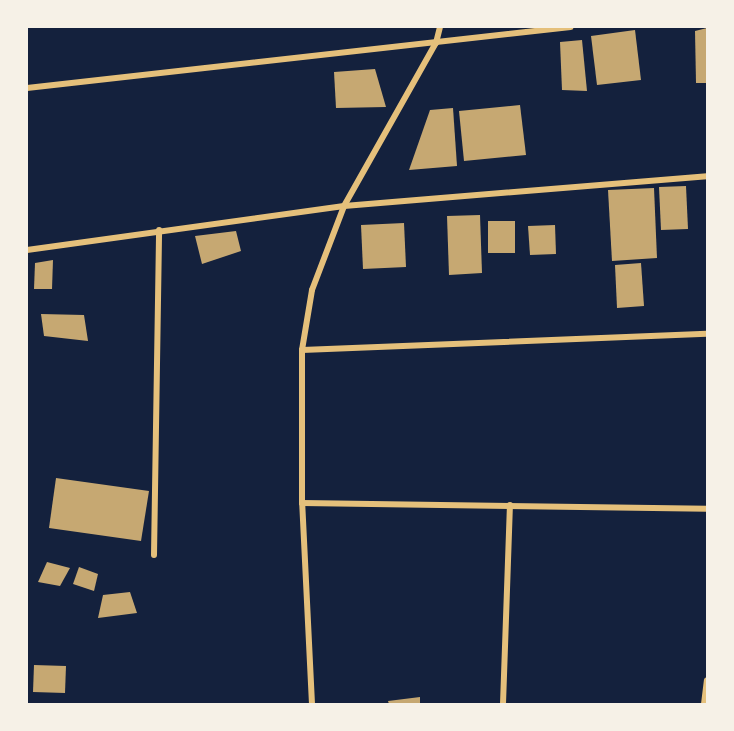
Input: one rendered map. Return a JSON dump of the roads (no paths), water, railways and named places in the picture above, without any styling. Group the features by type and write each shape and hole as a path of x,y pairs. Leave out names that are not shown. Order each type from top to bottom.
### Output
{"street":[{"path":"312,704 302,503 302,350 312,290 344,206 436,43 440,27"},
{"path":"27,88 571,27"},
{"path":"27,250 344,206 707,176"},
{"path":"154,555 159,230"},
{"path":"302,350 707,334"},
{"path":"302,503 707,509"},
{"path":"503,704 510,505"},
{"path":"704,704 707,680"}]}
